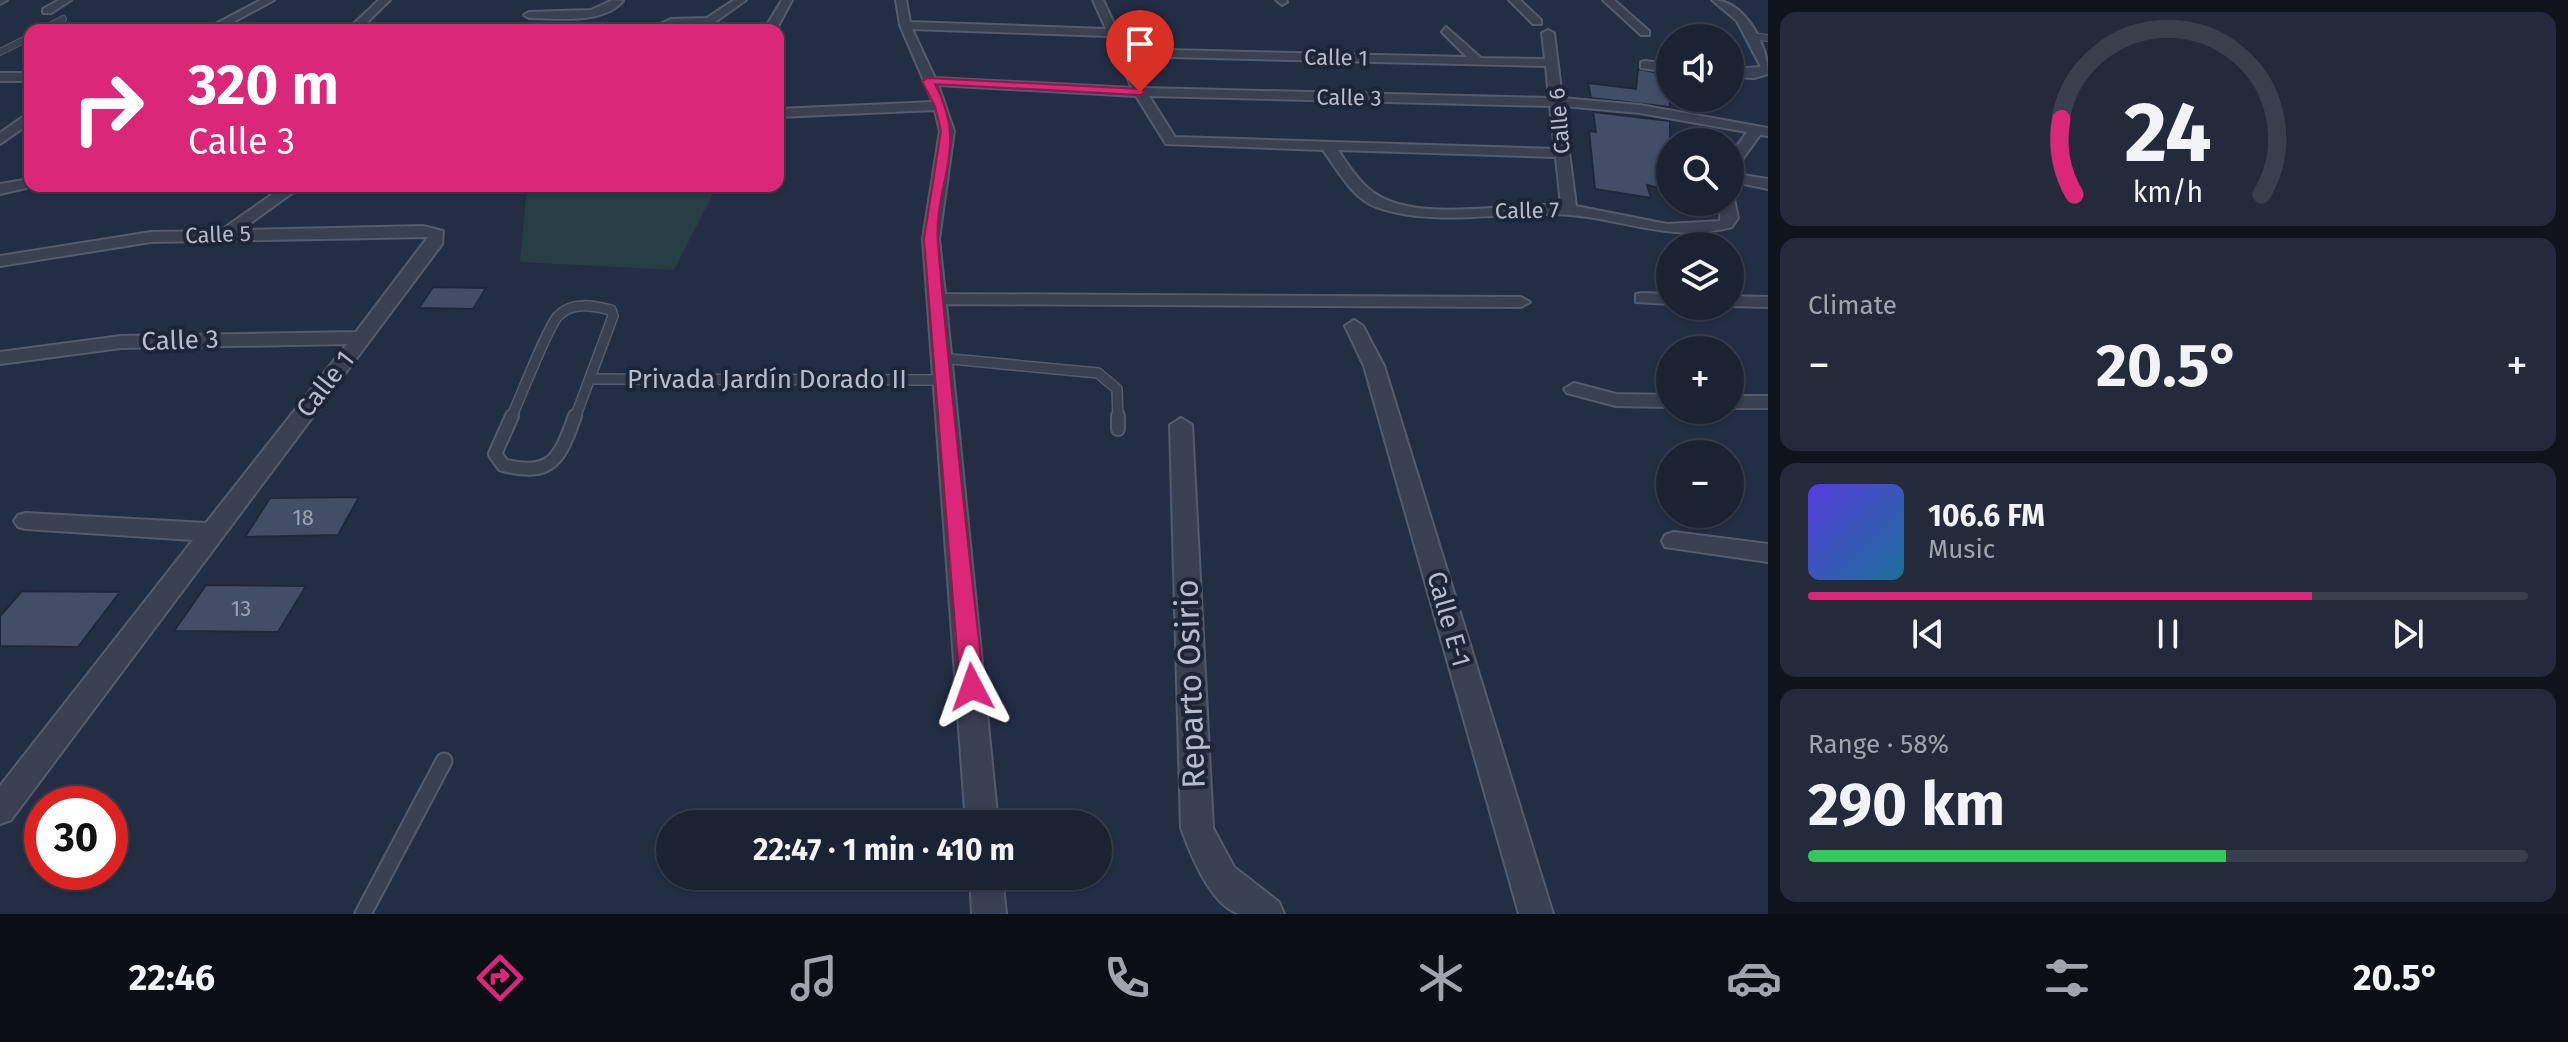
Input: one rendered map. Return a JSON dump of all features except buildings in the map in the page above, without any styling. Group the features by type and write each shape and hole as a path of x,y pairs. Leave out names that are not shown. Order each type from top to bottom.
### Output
{"street":[{"path":"47,11 66,0"},
{"path":"225,24 269,0"},
{"path":"359,24 385,0"},
{"path":"524,24 537,0"},
{"path":"548,14 555,0"},
{"path":"684,24 710,21 741,0"},
{"path":"773,24 787,0"},
{"path":"901,0 905,25 941,106 947,131 931,239 981,810"},
{"path":"1098,0 1110,33 1140,92 1171,141 1561,153"},
{"path":"1514,0 1537,22"},
{"path":"1608,0 1645,33"},
{"path":"1717,0 1742,19 1767,70 1744,74"},
{"path":"529,15 604,12 613,8 618,1"},
{"path":"905,25 1110,33"},
{"path":"1446,30 1478,61"},
{"name":"Calle 6","path":"1548,33 1559,102 1561,153 1569,210"},
{"name":"Calle 1","path":"1120,52 1553,63"},
{"path":"1645,65 1656,66"},
{"path":"0,77 24,77"},
{"name":"Calle 3","path":"928,81 1140,92 1559,102 1640,109 1762,131"},
{"path":"784,113 941,106"},
{"path":"0,140 24,121"},
{"path":"1744,151 1762,131"},
{"name":"Calle 7","path":"1328,147 1360,190 1382,204 1417,210 1569,210 1644,225 1700,230 1726,224 1730,216"},
{"path":"1744,180 1768,184"},
{"path":"0,189 24,184"},
{"path":"226,233 285,192"},
{"name":"Calle 5","path":"0,261 151,237 226,233 423,231 437,234"},
{"name":"Calle 1","path":"0,810 210,532 434,244 437,234"},
{"path":"1642,298 1656,298"},
{"path":"937,299 1521,302"},
{"path":"1744,301 1768,302"},
{"name":"Calle E-1","path":"1354,326 1374,366 1536,914"},
{"name":"Calle 3","path":"0,358 121,342 361,338"},
{"path":"1574,389 1616,400 1656,401"},
{"path":"1744,402 1768,402"},
{"name":"Reparto Osirio","path":"1181,425 1197,828 1207,861 1231,890 1267,914"},
{"path":"26,521 210,532"},
{"path":"1674,541 1768,553"},
{"path":"987,890 989,914"}],"lane":[{"path":"54,24 63,19"},
{"path":"1752,36 1768,38"},
{"path":"0,52 24,40"},
{"path":"576,306 603,307 611,310 613,316 590,379 555,461 530,470 516,469 497,461 495,454 558,316 576,306"},
{"path":"941,358 1098,373 1117,389 1118,429"},
{"name":"Privada Jardín Dorado II","path":"590,379 943,380"},
{"path":"363,914 444,761"}],"shaded area":[{"path":"526,192 714,192 674,270 520,262"}],"route":[{"path":"972,687 931,239 947,131 941,106 928,81 1140,92"}]}
